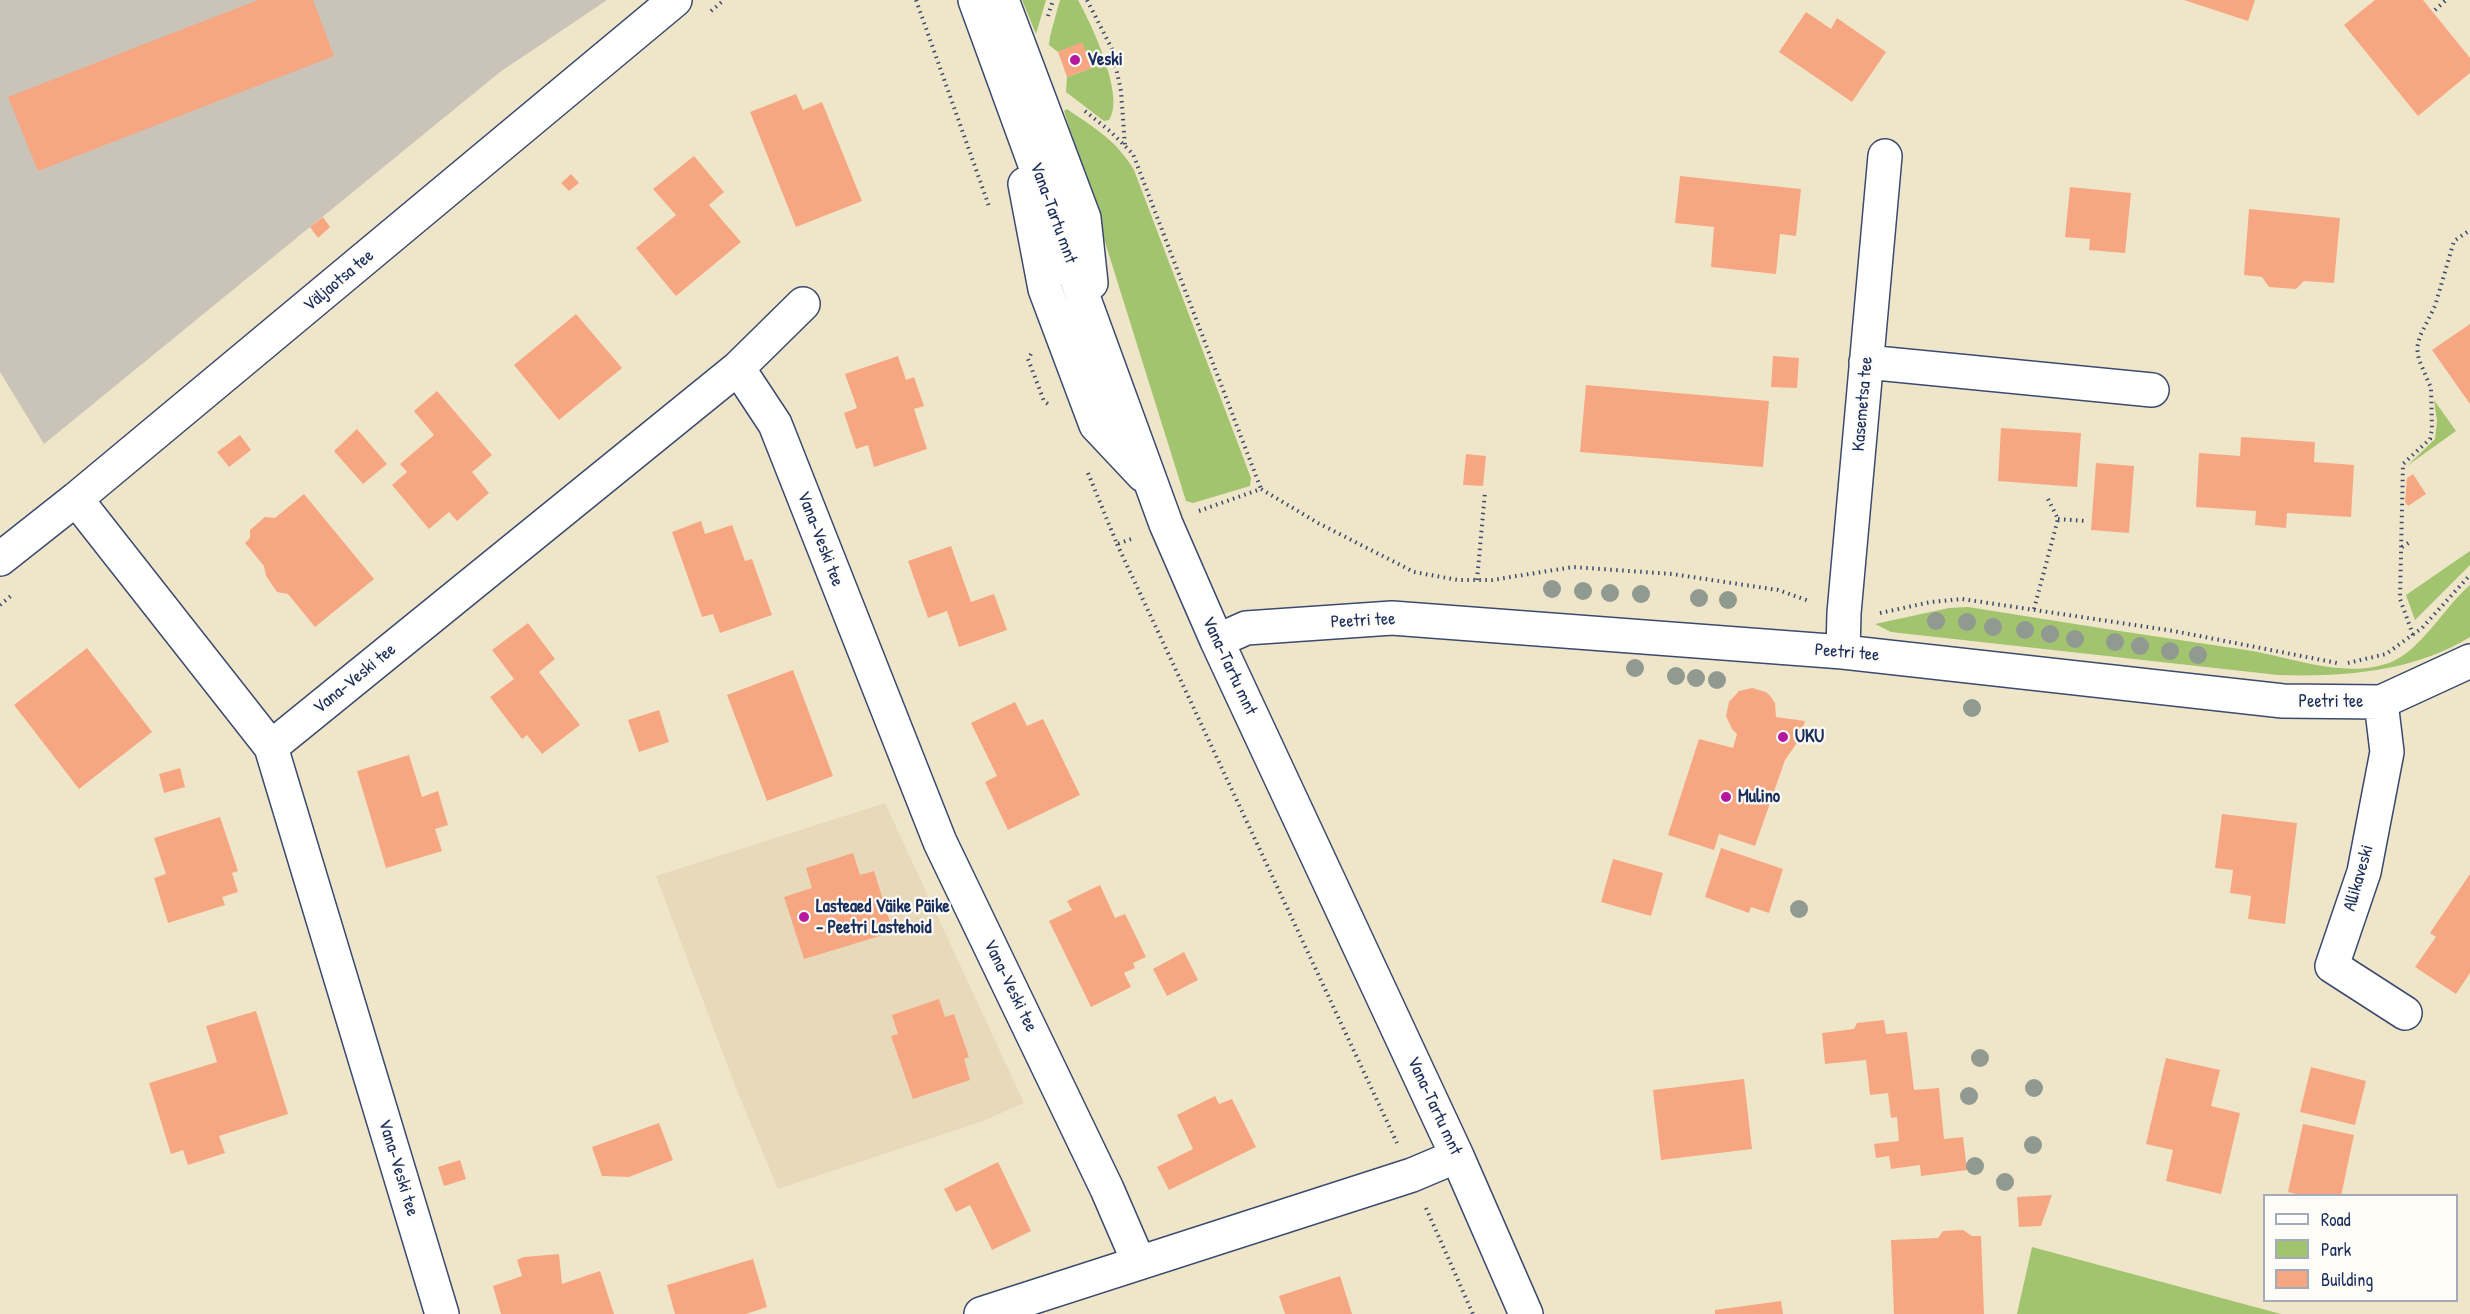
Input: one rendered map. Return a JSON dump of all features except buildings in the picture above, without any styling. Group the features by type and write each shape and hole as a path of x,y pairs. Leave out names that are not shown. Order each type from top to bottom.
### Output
{"street":[{"name":"Väljaotsa tee","path":"0,560 675,0"},
{"name":"Vana-Tartu mnt","path":"975,0 1166,524 1217,641 1457,1156 1526,1314"},
{"path":"1002,0 1084,218 1097,336"},
{"path":"1006,86 1049,299 1096,425 1152,485"},
{"name":"Kasemetsa tee","path":"1843,652 1844,613 1885,156"},
{"path":"738,368 803,304"},
{"path":"1866,362 2152,390"},
{"name":"Vana-Veski tee","path":"271,747 738,368 775,424 940,842 1107,1189 1139,1263"},
{"name":"Vana-Veski tee","path":"76,499 271,747 442,1314"},
{"name":"Peetri tee","path":"1217,641 1246,628 1392,618 1843,652 2283,701 2381,702 2470,661"},
{"name":"Allikaveski","path":"2381,702 2387,752 2364,873 2332,966 2405,1013"},
{"path":"981,1314 1412,1175 1457,1156"}],"path":[{"path":"1087,0 1112,48 1121,91 1125,147 1133,154 1261,489"},
{"path":"2435,10 2446,0"},
{"path":"2413,635 2400,600 2403,464 2430,439 2433,429 2431,388 2419,360 2417,348 2420,336 2435,306 2454,241 2470,230"},
{"path":"1477,580 1485,492"},
{"path":"2034,609 2058,519 2046,495"},
{"path":"2058,519 2086,521"},
{"path":"2402,547 2410,542"},
{"path":"1117,544 1412,1175 1473,1314"}],"shaded area":[{"path":"0,0 607,0 500,72 44,444 0,372"},
{"path":"885,803 1024,1103 983,1121 778,1189 736,1088 656,876"}],"green space":[{"path":"1022,0 1046,0 1036,34"},
{"path":"1060,0 1078,0 1098,42 1105,60 1113,95 1113,109 1109,120 1104,121 1066,92 1067,77 1092,68 1082,43 1058,52 1049,45"},
{"path":"1067,109 1113,143 1134,170 1251,478 1250,486 1193,503 1186,501 1064,111"},
{"path":"2434,400 2456,431 2407,466 2435,439 2437,421"},
{"path":"2470,551 2470,565 2415,620 2406,595"},
{"path":"2470,585 2470,637 2448,649 2402,665 2328,675 2278,675 1891,632 1875,624 1949,608 1968,607 2246,650 2317,665 2354,669 2389,663 2400,657 2422,639"},
{"path":"2032,1247 2281,1314 2017,1314"}],"place":[{"name":"Veski","path":"1075,60"},
{"name":"UKU","path":"1783,737"},
{"name":"Mulino","path":"1726,797"},
{"name":"Lasteaed Väike Päike - Peetri Lastehoid","path":"804,917"}]}
